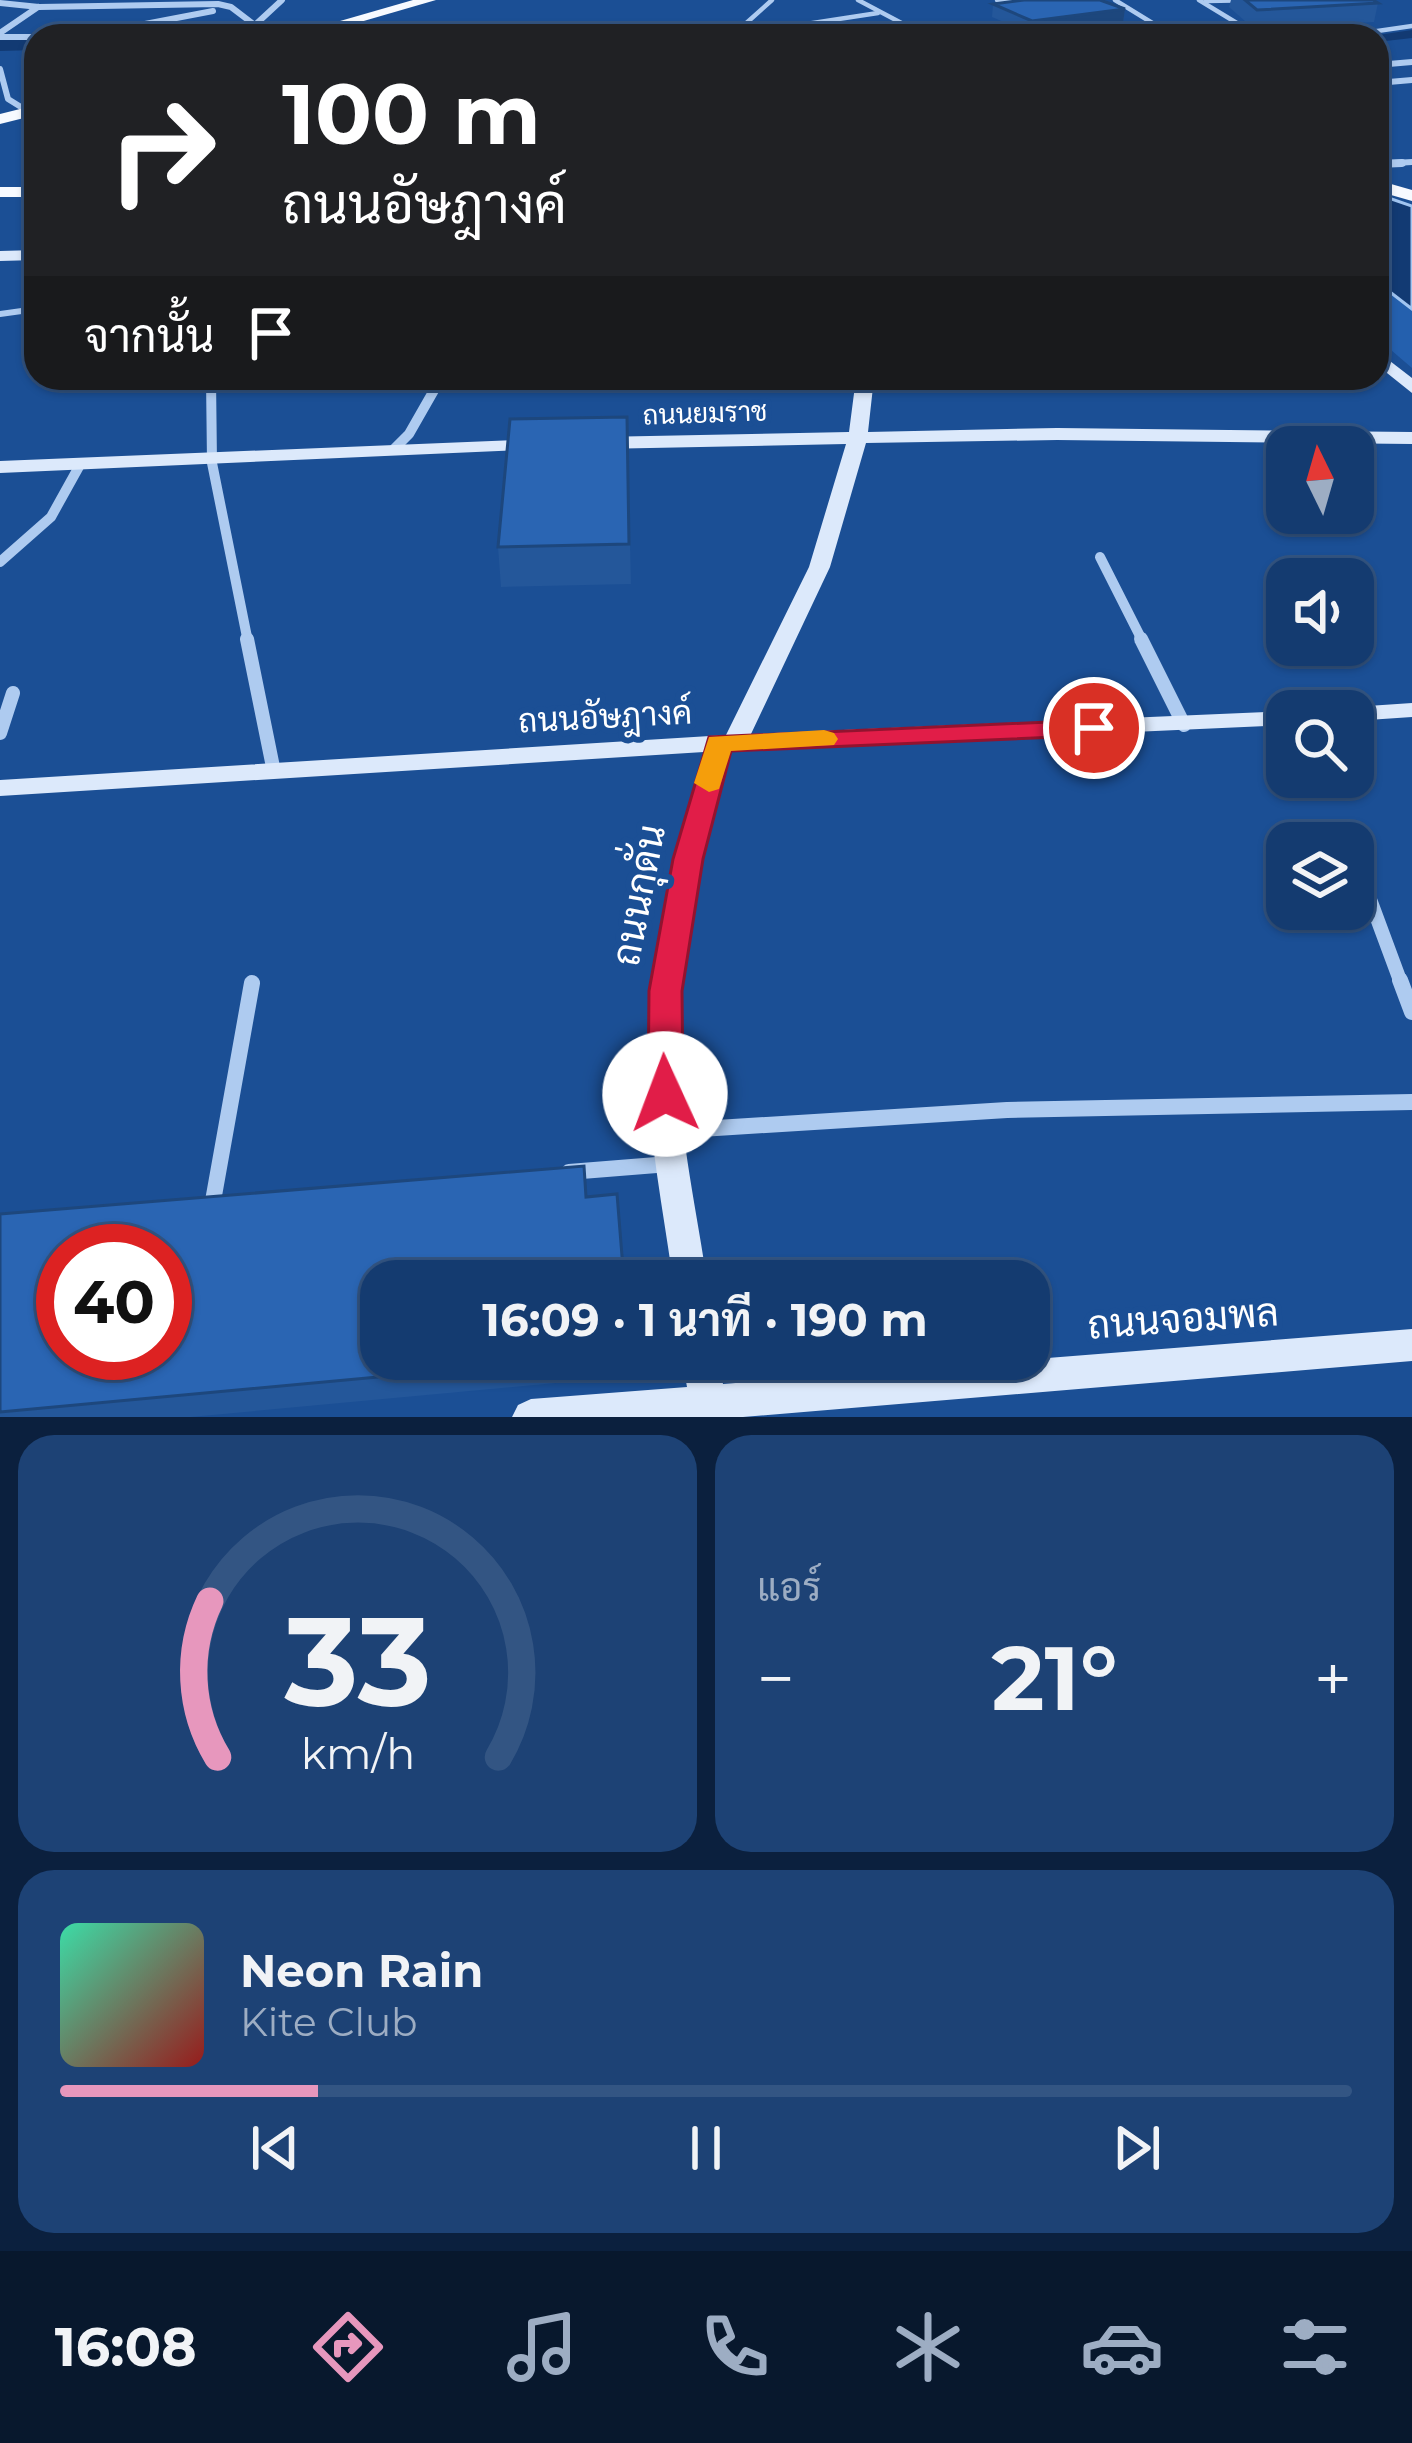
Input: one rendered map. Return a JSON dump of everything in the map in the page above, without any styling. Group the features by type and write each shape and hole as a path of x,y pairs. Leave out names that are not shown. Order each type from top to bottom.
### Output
{"main road":[{"path":"340,24 429,0"}],"street":[{"path":"256,24 282,0"},
{"path":"0,3 39,7"},
{"path":"0,35 30,8 39,7 177,3 231,7 254,24"},
{"path":"145,24 231,7"},
{"path":"0,70 8,100 24,107"},
{"path":"1389,367 1412,388"},
{"path":"211,390 212,457 273,767"},
{"path":"394,449 409,434 434,390"},
{"name":"ถนนกุดั่น","path":"687,1260 668,1131 663,1056 665,991 688,859 726,743 791,636 838,519 861,436 864,390"},
{"name":"ถนนยมราช","path":"581,444 861,436 1412,438"},
{"path":"0,467 557,444"},
{"path":"0,562 51,517 81,463"},
{"path":"1100,557 1184,725"},
{"path":"0,734 14,693"},
{"path":"1374,713 1412,710"},
{"name":"ถนนอัษฎางค์","path":"0,788 273,767 1266,719"},
{"path":"1374,909 1412,1012"},
{"path":"213,1201 252,983"},
{"path":"668,1131 1007,1110 1412,1102"},
{"path":"560,1173 675,1164"},
{"path":"189,1203 236,1199"},
{"name":"ถนนจอมพล","path":"531,1417 708,1408 1412,1345"}],"lane":[{"path":"751,24 772,0"},
{"path":"858,0 901,24"},
{"path":"997,0 1023,0"},
{"path":"1115,0 1154,24"},
{"path":"1200,0 1239,24"},
{"path":"1200,0 1262,0"},
{"path":"810,24 878,13"}],"shaded area":[{"path":"1389,198 1412,206 1412,309 1389,291"},
{"path":"1389,291 1412,309 1412,368 1389,348"}],"building":[{"path":"1100,0 1125,9 1032,21 993,4"},
{"path":"1245,0 1373,0 1378,3 1257,10"},
{"path":"627,417 629,544 498,547 510,419"},
{"path":"584,1166 586,1197 617,1194 622,1260 360,1260 360,1379 0,1412 0,1214"}],"waterway":[{"path":"1389,37 1412,34"},
{"path":"0,44 24,43"}],"slow traffic":[{"path":"709,783 719,743 824,739"}],"route":[{"path":"665,1094 665,991 688,859 719,743 1094,728"}]}
